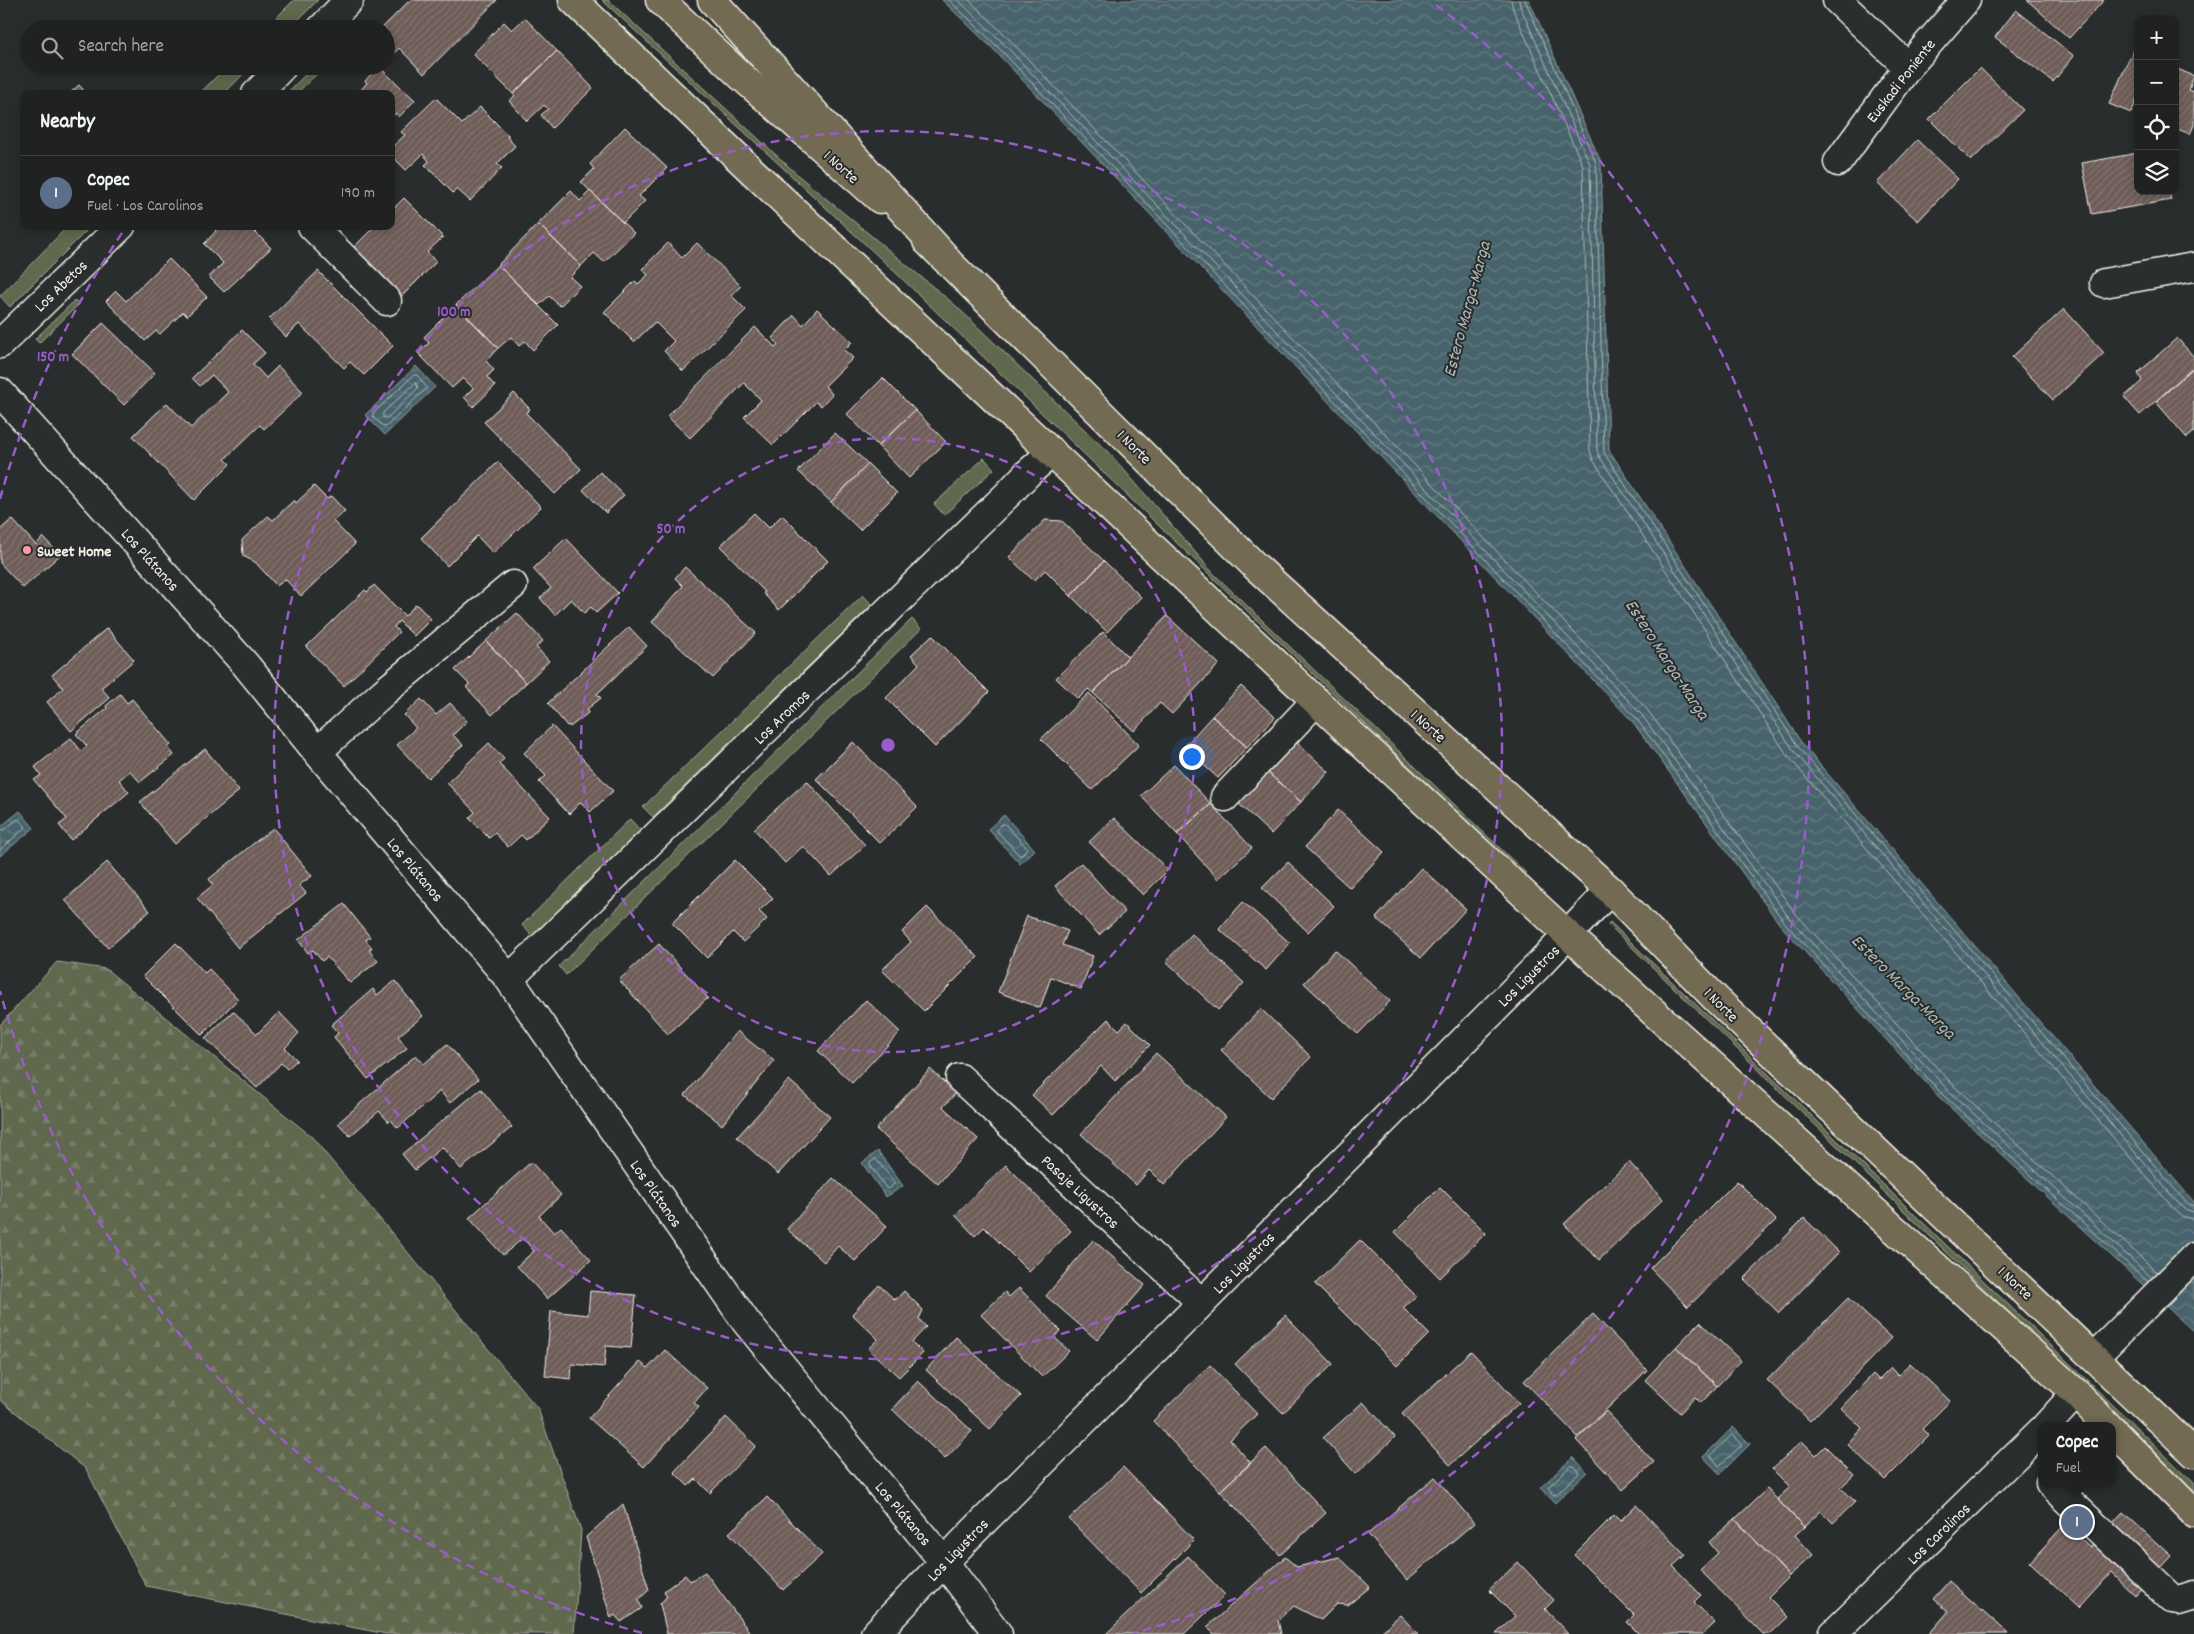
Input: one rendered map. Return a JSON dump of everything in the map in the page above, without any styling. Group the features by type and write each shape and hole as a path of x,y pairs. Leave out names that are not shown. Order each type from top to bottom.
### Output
{"main road":[{"path":"573,0 1316,701 1568,935 2076,1394 2104,1422"},
{"name":"1 Norte","path":"660,0 741,76 945,257 1254,566 1610,890 1717,1000 2194,1453"},
{"path":"712,0 945,257"},
{"path":"2116,1434 2194,1513"}],"street":[{"path":"330,20 349,0"},
{"path":"1837,0 1908,66"},
{"name":"Euskadi Poniente","path":"1838,162 1908,66 1966,0"},
{"path":"260,90 274,75"},
{"name":"Los Abetos","path":"0,344 116,230"},
{"path":"316,230 387,301"},
{"path":"2104,283 2194,267"},
{"name":"Los Plátanos","path":"0,392 245,664 509,979 746,1322 944,1562 998,1634"},
{"name":"Los Aromos","path":"509,979 1027,474 1052,452"},
{"path":"317,752 384,692 512,585"},
{"path":"1225,797 1316,701"},
{"name":"Los Ligustros","path":"874,1634 1568,935 1610,890"},
{"name":"Pasaje Ligustros","path":"960,1078 1202,1303"},
{"path":"2094,1357 2194,1257"},
{"path":"2050,1422 2076,1394"},
{"name":"Los Carolinos","path":"1832,1634 2019,1455 2038,1434"},
{"path":"2019,1455 2038,1472"},
{"path":"2054,1487 2172,1599 2178,1600 2194,1595"}],"green space":[{"path":"294,0 318,0 298,20 274,20"},
{"path":"602,0 608,0 800,177 955,305 1112,456 1214,574 1527,874 1523,876 894,271"},
{"path":"218,75 242,75 228,90 203,90"},
{"path":"305,75 316,75 300,90 290,90"},
{"path":"64,230 87,230 10,307 0,296"},
{"path":"75,300 79,304 39,343 35,339"},
{"path":"984,458 994,469 944,515 934,504"},
{"path":"863,595 872,605 653,817 643,807"},
{"path":"912,619 921,629 566,975 559,966"},
{"path":"630,819 641,831 532,936 522,925"},
{"path":"1610,922 2194,1483 2194,1492 1608,924"},
{"path":"57,962 106,969 311,1136 538,1409 581,1530 574,1634 386,1634 146,1586 86,1469 0,1400 0,1025"}],"water":[{"name":"Estero Marga-Marga","path":"942,0 1529,0 1601,162 1609,450 1803,745 2194,1202 2194,1332 1940,1098 1781,926 1632,721 993,49"},
{"path":"416,366 435,387 385,435 365,415"},
{"path":"20,811 34,828 0,856 0,827"},
{"path":"1004,815 1035,850 1020,864 988,829"},
{"path":"878,1151 903,1186 886,1197 862,1163"},
{"path":"1733,1427 1750,1444 1720,1474 1703,1457"},
{"path":"1573,1457 1587,1472 1555,1503 1540,1488"}],"building":[{"path":"410,0 497,0 424,74 399,48 395,52 395,20 390,20"},
{"path":"2027,0 2104,0 2069,38"},
{"path":"2016,10 2074,56 2053,82 1995,37"},
{"path":"525,18 557,51 513,94 473,54 504,22 512,30"},
{"path":"2134,50 2134,106 2131,113 2109,104"},
{"path":"557,51 593,88 552,128 541,115 548,109 544,105 527,121 509,101 515,96 513,94"},
{"path":"1980,68 2023,110 1971,161 1929,119"},
{"path":"2179,70 2194,76 2189,90 2194,92 2194,125 2190,134 2179,130"},
{"path":"370,75 388,75 415,100 399,117 395,114 395,90 361,90 367,83 365,81"},
{"path":"79,85 83,90 73,90"},
{"path":"436,98 462,124 480,107 509,136 507,137 515,146 497,164 502,168 470,201 457,189 453,193 425,165 429,161 423,154 406,170 395,159 395,144 405,135 401,132"},
{"path":"625,127 667,168 639,196 645,201 623,223 581,182 594,169 590,164"},
{"path":"1917,140 1958,179 1918,221 1877,183"},
{"path":"2134,154 2134,195 2170,195 2171,200 2092,214 2082,163"},
{"path":"571,191 580,201 590,191 634,233 604,262 594,253 581,266 538,224"},
{"path":"404,198 443,237 427,252 436,262 401,297 353,248 371,230 395,230 395,207"},
{"path":"538,224 581,266 570,277 580,286 560,306 549,296 539,305 498,265"},
{"path":"257,230 255,232 271,248 224,292 209,277 223,263 204,244 216,231"},
{"path":"668,243 682,258 697,243 741,286 731,295 746,310 683,371 664,351 674,341 655,322 634,342 604,312 635,281 638,284 648,275 642,269"},
{"path":"169,259 207,297 187,316 183,312 160,334 156,331 145,341 106,301 116,291 126,301"},
{"path":"498,265 558,325 533,350 525,341 519,346 511,337 498,348 456,305"},
{"path":"318,271 393,346 364,375 350,362 344,368 299,324 286,337 269,319"},
{"path":"456,305 498,348 486,361 494,370 487,377 495,386 473,407 464,397 473,388 463,378 452,388 418,353 429,343 424,337"},
{"path":"817,309 852,342 844,350 853,358 825,386 832,394 821,406 816,402 773,445 744,417 761,400 744,383 690,438 667,416 755,327 775,347 778,344 772,338 794,315 803,325"},
{"path":"2064,309 2104,353 2053,400 2012,357"},
{"path":"103,323 155,373 124,405 72,354"},
{"path":"242,330 265,353 253,364 266,378 278,366 303,392 264,429 260,425 225,459 230,464 194,500 133,436 167,403 191,428 228,392 212,375 200,386 192,378"},
{"path":"2177,338 2194,357 2194,367 2140,415 2124,397 2142,381 2138,373"},
{"path":"2194,367 2194,432 2187,438 2156,402"},
{"path":"883,378 915,410 878,446 847,414"},
{"path":"514,393 530,409 526,413 581,469 555,494 484,422"},
{"path":"915,410 946,442 909,478 878,446"},
{"path":"835,433 868,464 831,502 798,471"},
{"path":"498,462 541,507 493,553 477,536 447,566 421,538"},
{"path":"868,464 897,493 860,530 831,502"},
{"path":"600,472 624,495 606,513 583,490"},
{"path":"314,486 327,499 331,496 345,511 333,521 355,544 301,596 285,579 277,586 255,562 243,556 242,540 268,516 273,520 294,500 296,503"},
{"path":"754,513 769,528 782,515 828,561 779,610 763,593 765,592 720,546"},
{"name":"Sweet Home","path":"12,519 36,545 43,537 60,555 23,588 0,563 0,530"},
{"path":"1045,520 1062,521 1104,561 1071,596 1045,570 1034,581 1009,557"},
{"path":"566,538 618,593 596,613 591,607 584,613 571,599 555,615 540,598 551,588 533,569"},
{"path":"1104,561 1141,597 1107,632 1071,596"},
{"path":"685,567 756,633 713,678 652,622 683,586 675,578"},
{"path":"374,585 405,616 416,604 431,619 414,636 399,621 394,627 399,632 344,686 306,647 365,590 367,592"},
{"path":"517,613 543,641 536,647 549,661 526,683 486,641"},
{"path":"1167,616 1219,664 1172,714 1160,703 1134,731 1093,693"},
{"path":"629,627 647,646 597,694 601,698 587,709 588,713 570,727 569,725 567,726 548,703"},
{"path":"107,628 134,660 101,688 110,698 71,731 47,702 63,688 52,675"},
{"path":"1103,632 1128,657 1093,693 1088,689 1078,699 1056,678"},
{"path":"932,635 989,692 935,747 886,698 919,664 911,655"},
{"path":"486,641 526,683 492,715 466,687 469,684 455,670"},
{"path":"1241,686 1275,717 1247,747 1212,716"},
{"path":"1089,693 1139,745 1092,790 1041,739"},
{"path":"120,694 127,703 132,699 171,745 168,747 174,755 140,782 130,771 119,780 129,792 71,840 59,825 67,819 34,780 41,775 35,767 71,738 81,751 87,746 76,734 107,708 106,706"},
{"path":"421,699 436,715 450,703 467,721 453,735 463,745 428,778 397,745 416,728 404,715"},
{"path":"1212,716 1247,747 1218,778 1184,747"},
{"path":"552,726 613,791 590,812 581,802 569,814 539,782 546,776 524,753"},
{"path":"1295,741 1329,772 1301,802 1266,771"},
{"path":"853,742 917,807 880,843 816,779"},
{"path":"489,743 504,759 499,764 550,817 526,840 521,835 508,847 495,833 489,838 469,818 475,812 447,783"},
{"path":"205,749 239,791 175,844 140,802"},
{"path":"1174,765 1211,804 1177,834 1141,796"},
{"path":"1266,771 1301,802 1271,834 1238,803"},
{"path":"807,781 865,845 831,876 803,846 785,863 754,829"},
{"path":"1211,804 1252,848 1218,879 1177,834"},
{"path":"1338,810 1384,852 1350,888 1305,847"},
{"path":"1114,818 1168,870 1143,895 1089,842"},
{"path":"273,828 312,876 299,885 306,893 238,948 197,898 213,885 209,879"},
{"path":"735,860 773,898 759,911 767,919 743,942 733,932 707,958 672,923"},
{"path":"107,862 150,911 108,948 65,900"},
{"path":"1288,862 1334,906 1308,932 1262,888"},
{"path":"1081,863 1125,912 1099,935 1055,886"},
{"path":"1421,868 1466,909 1421,958 1376,918"},
{"path":"1243,902 1290,943 1266,970 1219,929"},
{"path":"344,904 370,937 366,940 372,948 369,950 378,961 350,983 327,957 322,961 313,950 308,953 298,940"},
{"path":"927,907 978,957 924,1011 882,970 911,942 902,932"},
{"path":"1027,916 1068,931 1062,945 1093,956 1081,989 1051,977 1040,1008 998,992"},
{"path":"1192,934 1244,983 1218,1010 1166,961"},
{"path":"176,943 205,973 209,969 238,999 202,1035 143,976"},
{"path":"659,944 708,998 668,1034 619,980"},
{"path":"1335,950 1390,1001 1358,1034 1304,983"},
{"path":"395,981 423,1016 398,1036 407,1048 368,1079 334,1037 338,1033 331,1025 373,989 377,995"},
{"path":"866,1000 900,1032 852,1083 818,1051"},
{"path":"1261,1009 1311,1057 1271,1098 1221,1050"},
{"path":"233,1011 257,1034 279,1012 299,1033 285,1048 297,1060 287,1069 281,1063 257,1088 205,1038"},
{"path":"1108,1019 1119,1030 1127,1022 1150,1045 1115,1081 1101,1066 1053,1115 1032,1095"},
{"path":"737,1031 774,1061 722,1125 685,1095"},
{"path":"447,1044 478,1079 450,1103 440,1091 398,1128 391,1120 389,1122 379,1111 350,1136 338,1123 416,1055 424,1064"},
{"path":"1156,1053 1226,1117 1164,1185 1149,1170 1136,1185 1081,1134"},
{"path":"930,1069 956,1093 943,1107 978,1139 938,1184 876,1129"},
{"path":"789,1080 830,1117 778,1174 737,1137"},
{"path":"481,1089 512,1127 461,1169 442,1147 415,1170 402,1154"},
{"path":"531,1162 561,1195 539,1216 554,1233 561,1227 591,1260 547,1299 517,1266 534,1251 523,1238 503,1255 469,1218"},
{"path":"1629,1162 1663,1199 1599,1260 1564,1224"},
{"path":"1006,1165 1071,1231 1029,1272 984,1227 975,1236 955,1215"},
{"path":"833,1178 887,1226 855,1261 838,1246 824,1262 787,1229"},
{"path":"1737,1181 1776,1220 1688,1307 1650,1268"},
{"path":"1440,1187 1486,1233 1440,1278 1395,1232"},
{"path":"1804,1218 1839,1252 1779,1313 1744,1279"},
{"path":"1093,1240 1145,1285 1097,1340 1046,1296"},
{"path":"1360,1240 1416,1296 1403,1308 1429,1334 1397,1366 1315,1284"},
{"path":"879,1285 895,1300 904,1291 923,1310 919,1319 926,1327 912,1342 923,1353 899,1377 868,1349 878,1339 852,1314"},
{"path":"1019,1288 1061,1331 1054,1337 1069,1351 1042,1377 981,1315 1005,1292 1009,1297"},
{"path":"590,1291 636,1295 631,1348 606,1346 604,1367 572,1364 571,1379 545,1376 551,1311 588,1315"},
{"path":"1848,1298 1891,1338 1810,1421 1767,1380"},
{"path":"1593,1314 1647,1370 1578,1437 1524,1381"},
{"path":"1285,1315 1333,1364 1283,1413 1235,1364"},
{"path":"1700,1322 1741,1361 1717,1386 1676,1347"},
{"path":"956,1337 1021,1396 990,1429 926,1370"},
{"path":"1676,1347 1717,1386 1701,1403 1695,1397 1680,1413 1645,1380"},
{"path":"665,1350 707,1388 694,1403 699,1407 644,1467 589,1418 640,1362 648,1368"},
{"path":"1471,1351 1519,1403 1450,1465 1402,1414"},
{"path":"1910,1363 1950,1401 1922,1429 1929,1436 1885,1480 1847,1444 1862,1428 1841,1408 1873,1374 1879,1380 1891,1368 1898,1376"},
{"path":"1210,1365 1257,1414 1230,1440 1251,1463 1220,1491 1153,1421"},
{"path":"918,1381 972,1431 945,1459 892,1409"},
{"path":"1363,1402 1395,1437 1356,1474 1323,1438"},
{"path":"1606,1411 1654,1462 1623,1490 1576,1440"},
{"path":"726,1417 756,1446 710,1493 696,1479 688,1486 674,1472"},
{"path":"1802,1441 1816,1455 1825,1446 1854,1475 1841,1487 1855,1502 1833,1523 1821,1511 1804,1527 1777,1499 1790,1487 1772,1469"},
{"path":"1266,1448 1326,1513 1280,1555 1220,1491"},
{"path":"1123,1467 1194,1540 1141,1593 1069,1519"},
{"path":"1435,1477 1474,1523 1407,1580 1368,1534"},
{"path":"1767,1489 1804,1527 1795,1535 1813,1555 1789,1576 1735,1519"},
{"path":"767,1497 822,1554 783,1590 729,1533"},
{"path":"623,1504 649,1590 638,1600 642,1608 621,1622 615,1615 611,1618 586,1537"},
{"path":"1636,1505 1685,1555 1673,1566 1701,1595 1694,1602 1715,1623 1703,1634 1639,1634 1627,1622 1634,1615 1574,1555 1614,1515 1620,1521"},
{"path":"2123,1512 2171,1556 2134,1595 2111,1573 2079,1608 2030,1562 2065,1524 2090,1547"},
{"path":"1735,1519 1789,1576 1768,1597 1788,1617 1770,1634 1763,1634 1700,1570 1718,1553 1709,1542"},
{"path":"1188,1556 1225,1595 1184,1634 1106,1634"},
{"path":"1285,1557 1297,1567 1339,1557 1370,1587 1348,1605 1337,1604 1321,1620 1294,1606 1278,1620 1281,1634 1214,1634 1207,1627"},
{"path":"1518,1562 1554,1600 1545,1609 1568,1634 1496,1634 1515,1616 1489,1590"},
{"path":"705,1572 751,1634 667,1634 660,1604 667,1596 664,1591 685,1575 690,1581"},
{"path":"1949,1581 2009,1634 1929,1634 1948,1612 1933,1599"},
{"path":"1400,1615 1418,1634 1379,1634"}],"place":[{"name":"Sweet Home","path":"27,550"},
{"name":"Copec","path":"2077,1522"}]}
